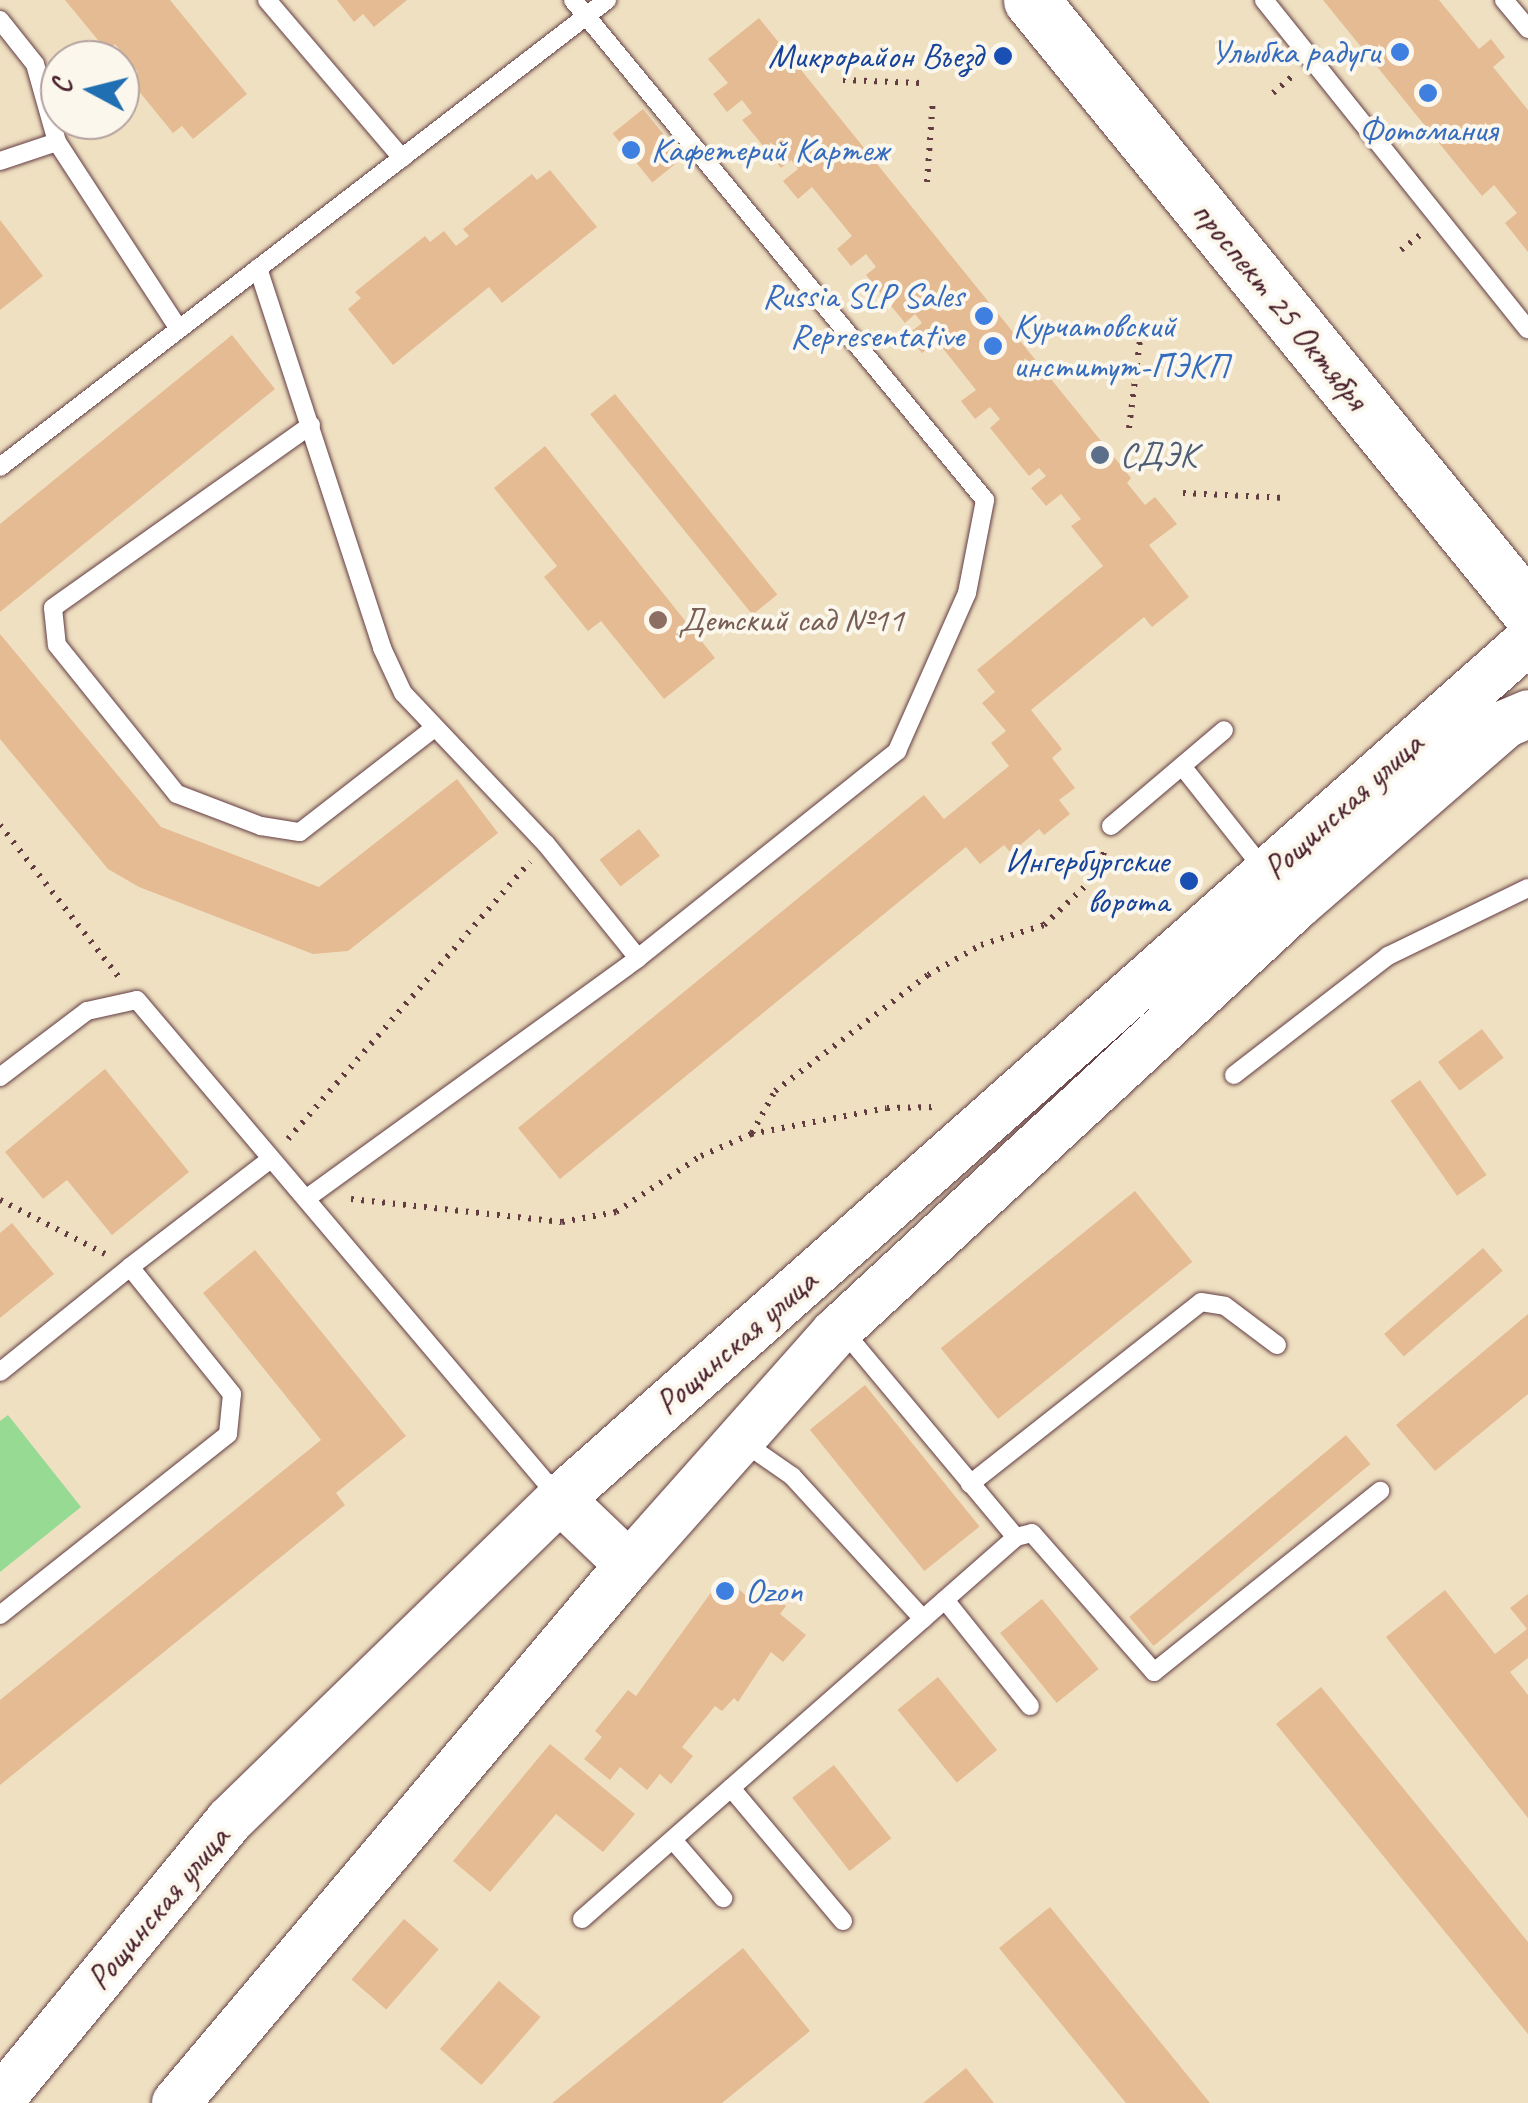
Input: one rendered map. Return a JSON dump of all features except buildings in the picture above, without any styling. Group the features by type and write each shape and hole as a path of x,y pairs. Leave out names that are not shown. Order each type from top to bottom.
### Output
{"main road":[{"name":"проспект 25 Октября","path":"1031,0 1528,610"}],"street":[{"name":"Рощинская улица","path":"176,2103 629,1565 840,1328 1528,641"},
{"name":"Рощинская улица","path":"0,2100 230,1820 560,1498 1004,1106 1282,890 1505,724 1528,714"},
{"path":"560,1498 629,1565"}],"lane":[{"path":"267,0 402,158"},
{"path":"307,1198 638,958 897,750 967,593 985,500 573,0"},
{"path":"0,467 607,0"},
{"path":"1264,0 1528,329"},
{"path":"1504,0 1528,29"},
{"path":"0,20 35,64 56,142 179,329"},
{"path":"0,161 56,142"},
{"path":"258,268 382,648 403,693 546,844 638,958"},
{"path":"312,426 54,608 57,644 177,794 261,826 300,832 433,729"},
{"path":"1112,826 1224,730"},
{"path":"1182,766 1282,890"},
{"path":"1234,1075 1388,956 1528,888"},
{"path":"0,1077 87,1011 138,1000 560,1498"},
{"path":"0,1372 271,1159"},
{"path":"0,1615 228,1434 232,1394 130,1267"},
{"path":"970,1484 1202,1302 1225,1306 1277,1346"},
{"path":"840,1328 1016,1537"},
{"path":"740,1440 792,1476 923,1619"},
{"path":"582,1919 1016,1537 1032,1533 1142,1666 1154,1672 1380,1490"},
{"path":"944,1600 1030,1706"},
{"path":"731,1788 843,1922"},
{"path":"673,1840 723,1898"}],"path":[{"path":"843,80 920,83"},
{"path":"927,182 934,100"},
{"path":"1129,428 1142,324"},
{"path":"1183,494 1285,498"},
{"path":"0,825 138,1000"},
{"path":"751,1134 774,1090 928,975 981,946 1044,925 1098,875 1112,826"},
{"path":"271,1159 546,844"},
{"path":"307,1198 562,1222 616,1212 701,1156 751,1134 888,1108 1004,1106"},
{"path":"0,1200 130,1267"}],"green space":[{"path":"8,1415 81,1507 0,1572 0,1421"}],"place":[{"name":"Улыбка радуги","path":"1400,52"},
{"name":"Микрорайон Въезд","path":"1003,56"},
{"name":"Фотомания","path":"1428,93"},
{"name":"Кафетерий Картеж","path":"631,150"},
{"name":"Russia SLP Sales Representative","path":"984,316"},
{"name":"Курчатовский институт-ПЭКП","path":"993,346"},
{"name":"СДЭК","path":"1100,455"},
{"name":"Детский сад №11","path":"658,620"},
{"name":"Ингербургские ворота","path":"1189,881"},
{"name":"Ozon","path":"725,1591"}]}
